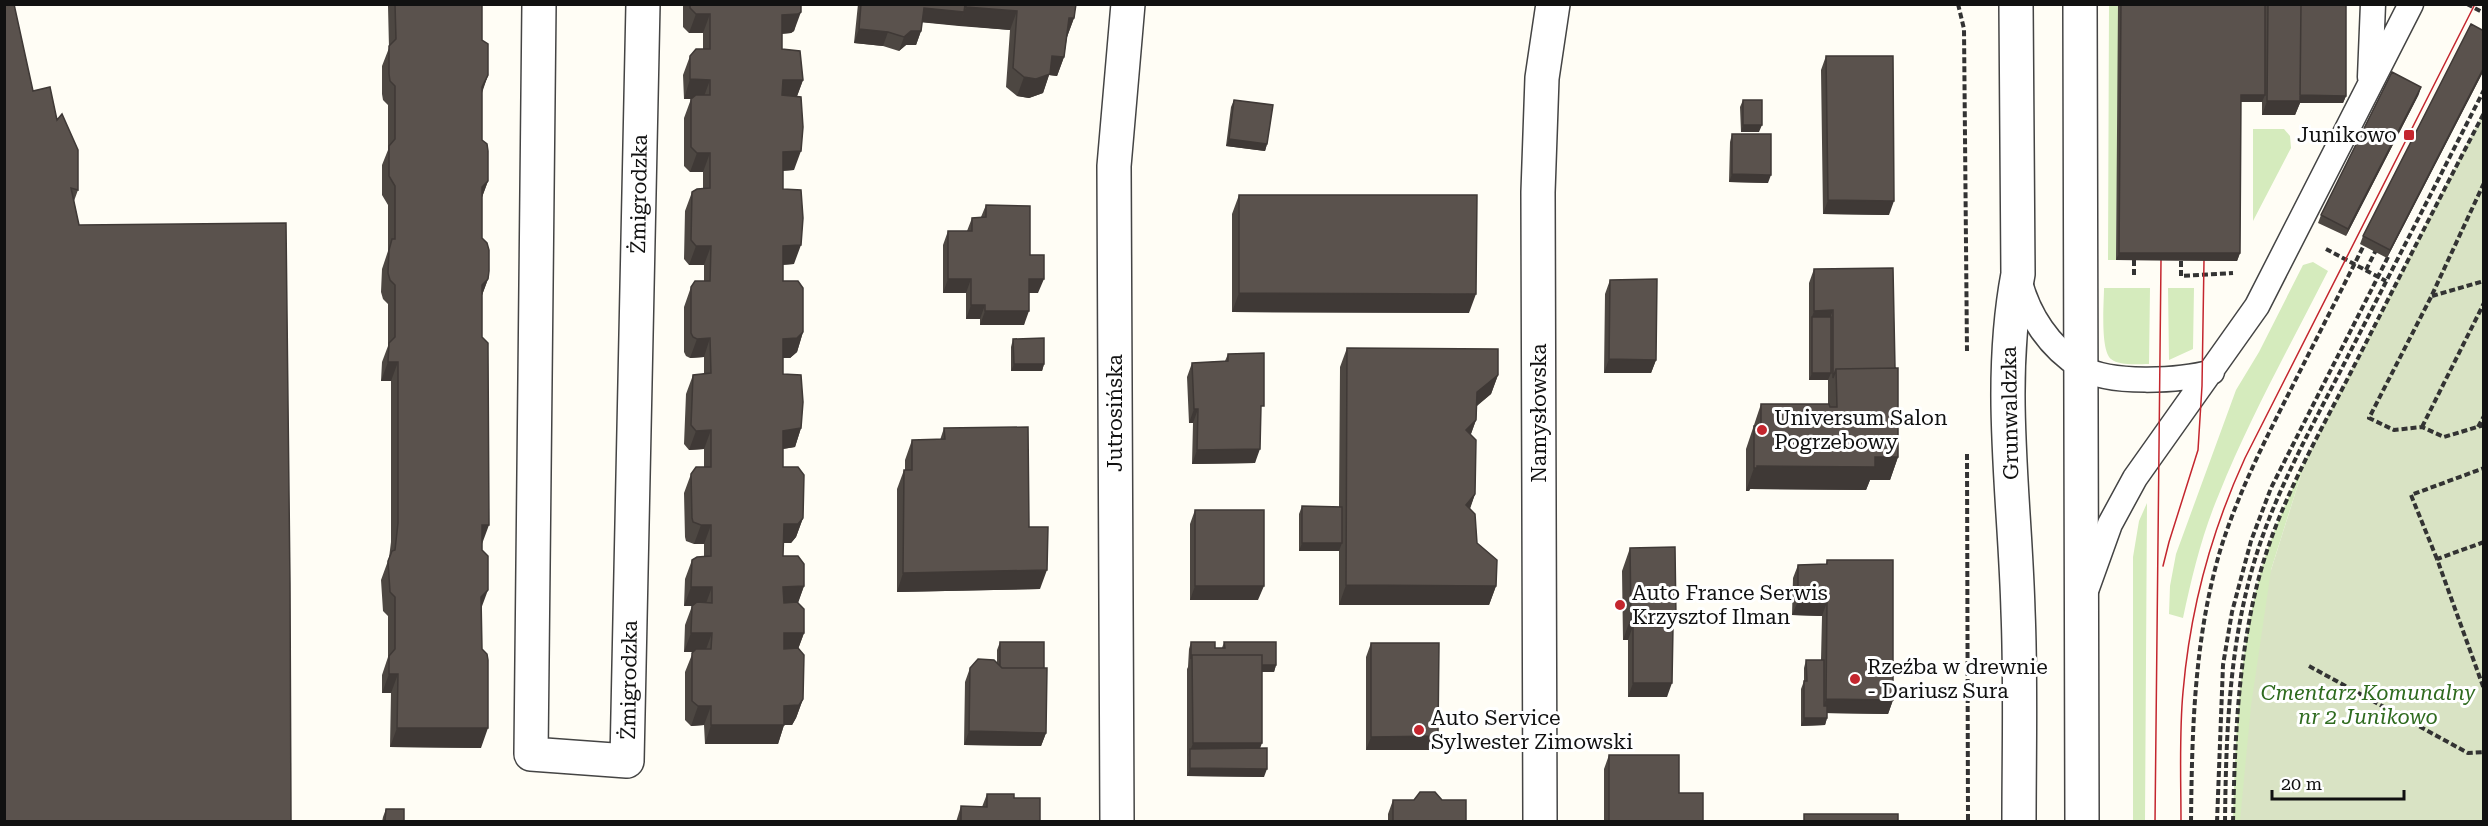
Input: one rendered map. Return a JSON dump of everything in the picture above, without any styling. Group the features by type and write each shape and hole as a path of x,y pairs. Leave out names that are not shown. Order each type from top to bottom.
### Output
{"street":[{"name":"Żmigrodzka","path":"539,4 531,754 627,761 643,4"},
{"name":"Jutrosińska","path":"1117,822 1114,166 1128,4"},
{"name":"Namysłowska","path":"1540,822 1538,192 1542,78 1553,4"},
{"path":"2080,4 2082,822"},
{"name":"Grunwaldzka","path":"2010,9 2018,274 2010,317 2007,429 2018,612 2019,822"}],"lane":[{"path":"2370,82 2373,4"},
{"path":"2082,612 2093,570 2118,506 2135,478 2257,306 2411,4"},
{"path":"2018,274 2027,305 2037,323 2056,346 2082,368 2106,376 2159,380 2186,378 2212,372"}],"path":[{"path":"2467,4 2484,13"},
{"path":"2225,822 2230,685 2253,567 2265,530 2296,458 2484,90"},
{"path":"2233,822 2235,743 2240,686 2248,628 2261,570 2269,547 2306,459 2484,113"},
{"path":"2484,183 2431,297 2369,418 2394,430 2422,427 2444,437 2484,425"},
{"path":"2191,822 2194,693 2204,617 2220,552 2234,508 2261,448 2370,234"},
{"path":"2331,238 2325,249 2386,280"},
{"path":"2366,270 2381,240"},
{"path":"2217,822 2223,665 2244,564 2271,488 2390,252"},
{"path":"2134,260 2134,275"},
{"path":"2181,261 2181,276 2232,274 2236,269"},
{"path":"2431,297 2484,281"},
{"path":"2422,427 2484,303"},
{"path":"2478,428 2484,416"},
{"path":"2483,688 2437,559 2411,495 2484,468"},
{"path":"2437,559 2484,542"},
{"path":"2309,666 2468,753 2484,752"}],"green space":[{"path":"2119,4 2116,260 2108,260 2109,5"},
{"name":"Cmentarz Komunalny nr 2 Junikowo","path":"2483,113 2483,821 2240,821 2251,706 2271,570 2306,459"},
{"path":"2253,129 2284,129 2290,136 2291,148 2253,221"},
{"path":"2313,262 2328,271 2231,465 2207,524 2183,618 2169,614 2170,586 2176,554 2236,390 2259,352 2303,265"},
{"path":"2104,288 2150,288 2149,364 2119,363 2111,359 2108,354 2104,337"},
{"path":"2168,288 2194,288 2193,349 2169,360"},
{"path":"2306,459 2271,570 2390,821 2233,822 2235,758 2243,663 2254,601 2270,542"},
{"path":"2147,503 2145,821 2133,822 2133,557 2139,521"}],"building":[{"path":"4,4 14,4 33,91 50,87 57,120 62,114 78,150 78,190 71,188 79,225 286,223 291,822 4,822"},
{"path":"395,4 482,4 482,40 488,44 488,75 482,87 482,140 487,144 488,181 482,187 482,238 489,250 489,271 488,279 482,285 482,337 488,343 489,525 482,525 482,550 488,556 488,590 481,597 482,649 487,654 488,660 488,728 397,728 398,674 389,674 389,656 395,649 395,597 390,592 388,561 392,551 395,550 398,523 398,362 388,362 389,343 395,337 395,285 388,273 389,250 392,239 395,239 395,186 389,176 389,146 395,139 395,86 390,81 389,46 396,39"},
{"path":"690,4 801,4 801,12 798,14 782,15 782,49 800,51 803,80 783,80 782,95 801,97 803,127 801,151 783,152 783,189 801,190 803,218 801,245 783,246 783,281 798,281 803,288 803,332 797,338 783,339 783,374 801,375 803,402 801,428 783,431 783,467 798,467 804,475 803,518 798,524 784,524 783,556 798,556 804,564 804,586 783,587 784,603 797,602 804,609 804,633 784,633 784,649 798,648 804,655 803,699 799,705 784,706 784,725 711,725 711,706 698,706 692,701 692,653 696,649 711,649 712,633 691,633 692,606 697,602 712,603 712,587 691,587 692,560 697,557 711,556 711,525 701,525 693,522 692,518 691,474 696,467 711,467 711,430 696,431 691,425 693,375 711,373 710,338 697,339 691,333 691,287 695,281 710,281 711,246 696,246 691,240 692,192 697,189 710,188 710,153 697,153 691,147 691,99 696,95 710,95 710,80 690,79 690,56 696,49 710,49 710,14 696,14 690,8"},
{"path":"861,4 965,4 964,12 924,8 921,31 911,31 904,37 888,32 859,29"},
{"path":"966,4 1076,4 1074,18 1069,18 1064,57 1052,56 1050,74 1036,79 1024,77 1013,68 1017,11 966,7"},
{"path":"2121,4 2265,4 2265,95 2241,95 2240,253 2119,253"},
{"path":"2268,4 2301,4 2300,101 2267,101"},
{"path":"2301,4 2346,4 2346,96 2300,95"},
{"path":"2471,24 2484,31 2484,67 2390,250 2363,236"},
{"path":"1826,56 1893,56 1894,201 1828,200"},
{"path":"2392,72 2421,87 2348,229 2321,215"},
{"path":"1234,100 1273,105 1267,144 1229,139"},
{"path":"1743,100 1762,100 1762,125 1743,125"},
{"path":"1732,134 1771,134 1771,175 1732,174"},
{"path":"1239,195 1477,195 1476,294 1239,293"},
{"path":"986,205 1030,206 1030,255 1044,255 1044,279 1029,279 1029,311 985,311 985,305 971,305 971,279 948,279 948,231 972,231 972,218 986,217"},
{"path":"1893,268 1895,368 1836,369 1833,378 1833,310 1814,311 1814,269"},
{"path":"1657,279 1656,360 1609,359 1610,280"},
{"path":"1812,317 1831,317 1831,373 1812,373"},
{"path":"1044,338 1044,364 1014,364 1013,339"},
{"path":"1347,348 1498,349 1498,375 1477,392 1476,420 1466,430 1476,440 1475,494 1466,505 1475,514 1477,543 1497,560 1496,586 1346,585"},
{"path":"1264,353 1264,406 1261,406 1260,449 1197,450 1198,409 1194,409 1192,363 1228,361 1228,354"},
{"path":"1898,368 1898,457 1875,457 1875,467 1757,466 1754,468 1754,426 1761,426 1761,404 1829,404 1830,407 1837,407 1836,369"},
{"path":"1028,427 1029,527 1048,527 1047,570 903,573 904,470 912,470 912,440 945,439 944,428"},
{"path":"1302,506 1342,507 1342,543 1302,543"},
{"path":"1195,510 1264,510 1264,586 1195,586"},
{"path":"1675,547 1676,618 1631,617 1630,548"},
{"path":"1827,560 1893,560 1893,700 1826,699 1827,602 1798,601 1798,565 1827,564"},
{"path":"1633,626 1673,627 1672,683 1633,683"},
{"path":"1000,642 1044,642 1044,668 1002,668 1000,666"},
{"path":"1191,642 1215,642 1215,648 1225,648 1224,642 1276,642 1276,665 1262,665 1262,655 1192,655 1191,659"},
{"path":"1371,643 1439,643 1438,736 1371,737"},
{"path":"1192,655 1262,655 1262,743 1193,743"},
{"path":"978,659 994,660 1002,668 1047,668 1046,733 969,731 970,668"},
{"path":"1806,660 1824,660 1824,706 1827,706 1827,718 1804,718"},
{"path":"1267,748 1267,769 1190,768 1190,749"},
{"path":"1609,755 1679,755 1679,793 1703,793 1703,822 1609,822"},
{"path":"1420,792 1435,792 1442,800 1466,800 1466,822 1393,822 1393,800 1414,800"},
{"path":"987,794 1014,794 1014,798 1040,798 1040,822 961,822 961,806 987,807"},
{"path":"386,809 404,809 404,822 385,821"},
{"path":"1804,814 1898,814 1898,822 1804,822"}],"tram line":[{"path":"2181,822 2181,724 2186,661 2204,572 2222,514 2245,458 2475,4"},
{"path":"2155,822 2161,260"},
{"path":"2163,566 2198,450 2202,386 2204,260"}],"place":[{"name":"Junikowo","path":"2409,135"},
{"name":"Universum Salon Pogrzebowy","path":"1762,430"},
{"name":"Auto France Serwis Krzysztof Ilman","path":"1620,605"},
{"name":"Rzeźba w drewnie - Dariusz Sura","path":"1855,679"},
{"name":"Auto Service Sylwester Zimowski","path":"1419,730"}]}
